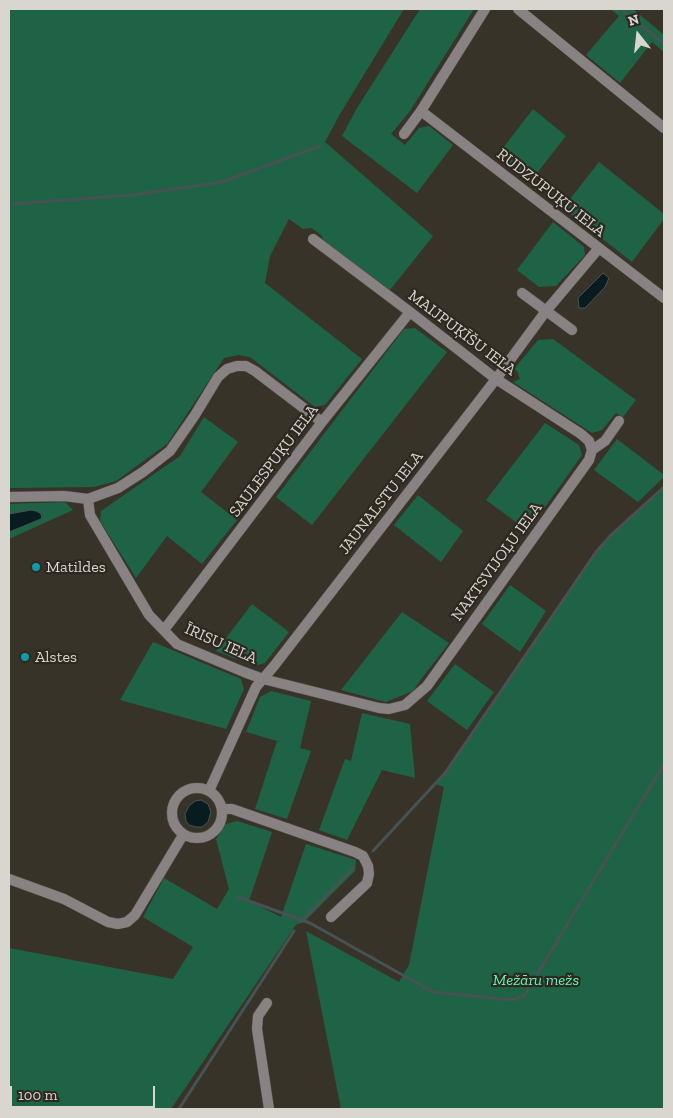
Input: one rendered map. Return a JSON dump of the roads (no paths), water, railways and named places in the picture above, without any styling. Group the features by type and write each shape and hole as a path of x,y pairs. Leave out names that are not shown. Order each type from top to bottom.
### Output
{"street":[{"path":"404,134 421,111 485,9"},
{"path":"518,9 664,128"},
{"name":"RUDZUPUĶU IELA","path":"421,111 664,298"},
{"name":"MAIJPUĶĪŠU IELA","path":"313,239 496,379 589,440 592,450"},
{"name":"JAUNALSTU IELA","path":"209,791 256,687 496,379 546,311 599,248"},
{"path":"522,293 572,330"},
{"name":"SAULESPUĶU IELA","path":"164,630 322,422 410,312"},
{"path":"9,497 64,496 88,499 118,488 170,451 218,377 226,369 237,366 246,366 255,371 322,422"},
{"name":"NAKTSVIJOĻU IELA","path":"388,709 405,705 427,686 589,460 592,450 605,441 620,421"},
{"name":"ĪRISU IELA","path":"88,499 90,515 149,615 178,644 263,679 388,709"},
{"path":"197,788 209,791 218,798 223,809 222,821 216,831 206,838 194,839 183,835 174,825 172,812 175,800 184,791 197,788"},
{"path":"223,809 232,809 363,856 368,866 367,883 331,917"},
{"path":"9,879 64,899 108,922 118,924 127,922 135,915 183,835"},
{"path":"262,1109 268,1104 257,1029 258,1016 267,1003"}],"waterway":[{"path":"621,9 664,44"},
{"path":"13,204 133,195 222,182 320,146"},
{"path":"373,851 445,773 596,552 611,535 664,487"},
{"path":"238,897 310,923 433,992 513,1000 524,996 664,764"},
{"path":"302,921 353,868"},
{"path":"179,1109 294,931"}],"place":[{"name":"Matildes","path":"36,567"},
{"name":"Alstes","path":"25,657"}],"park label":[{"name":"Mežāru mežs","path":"536,980"}]}
